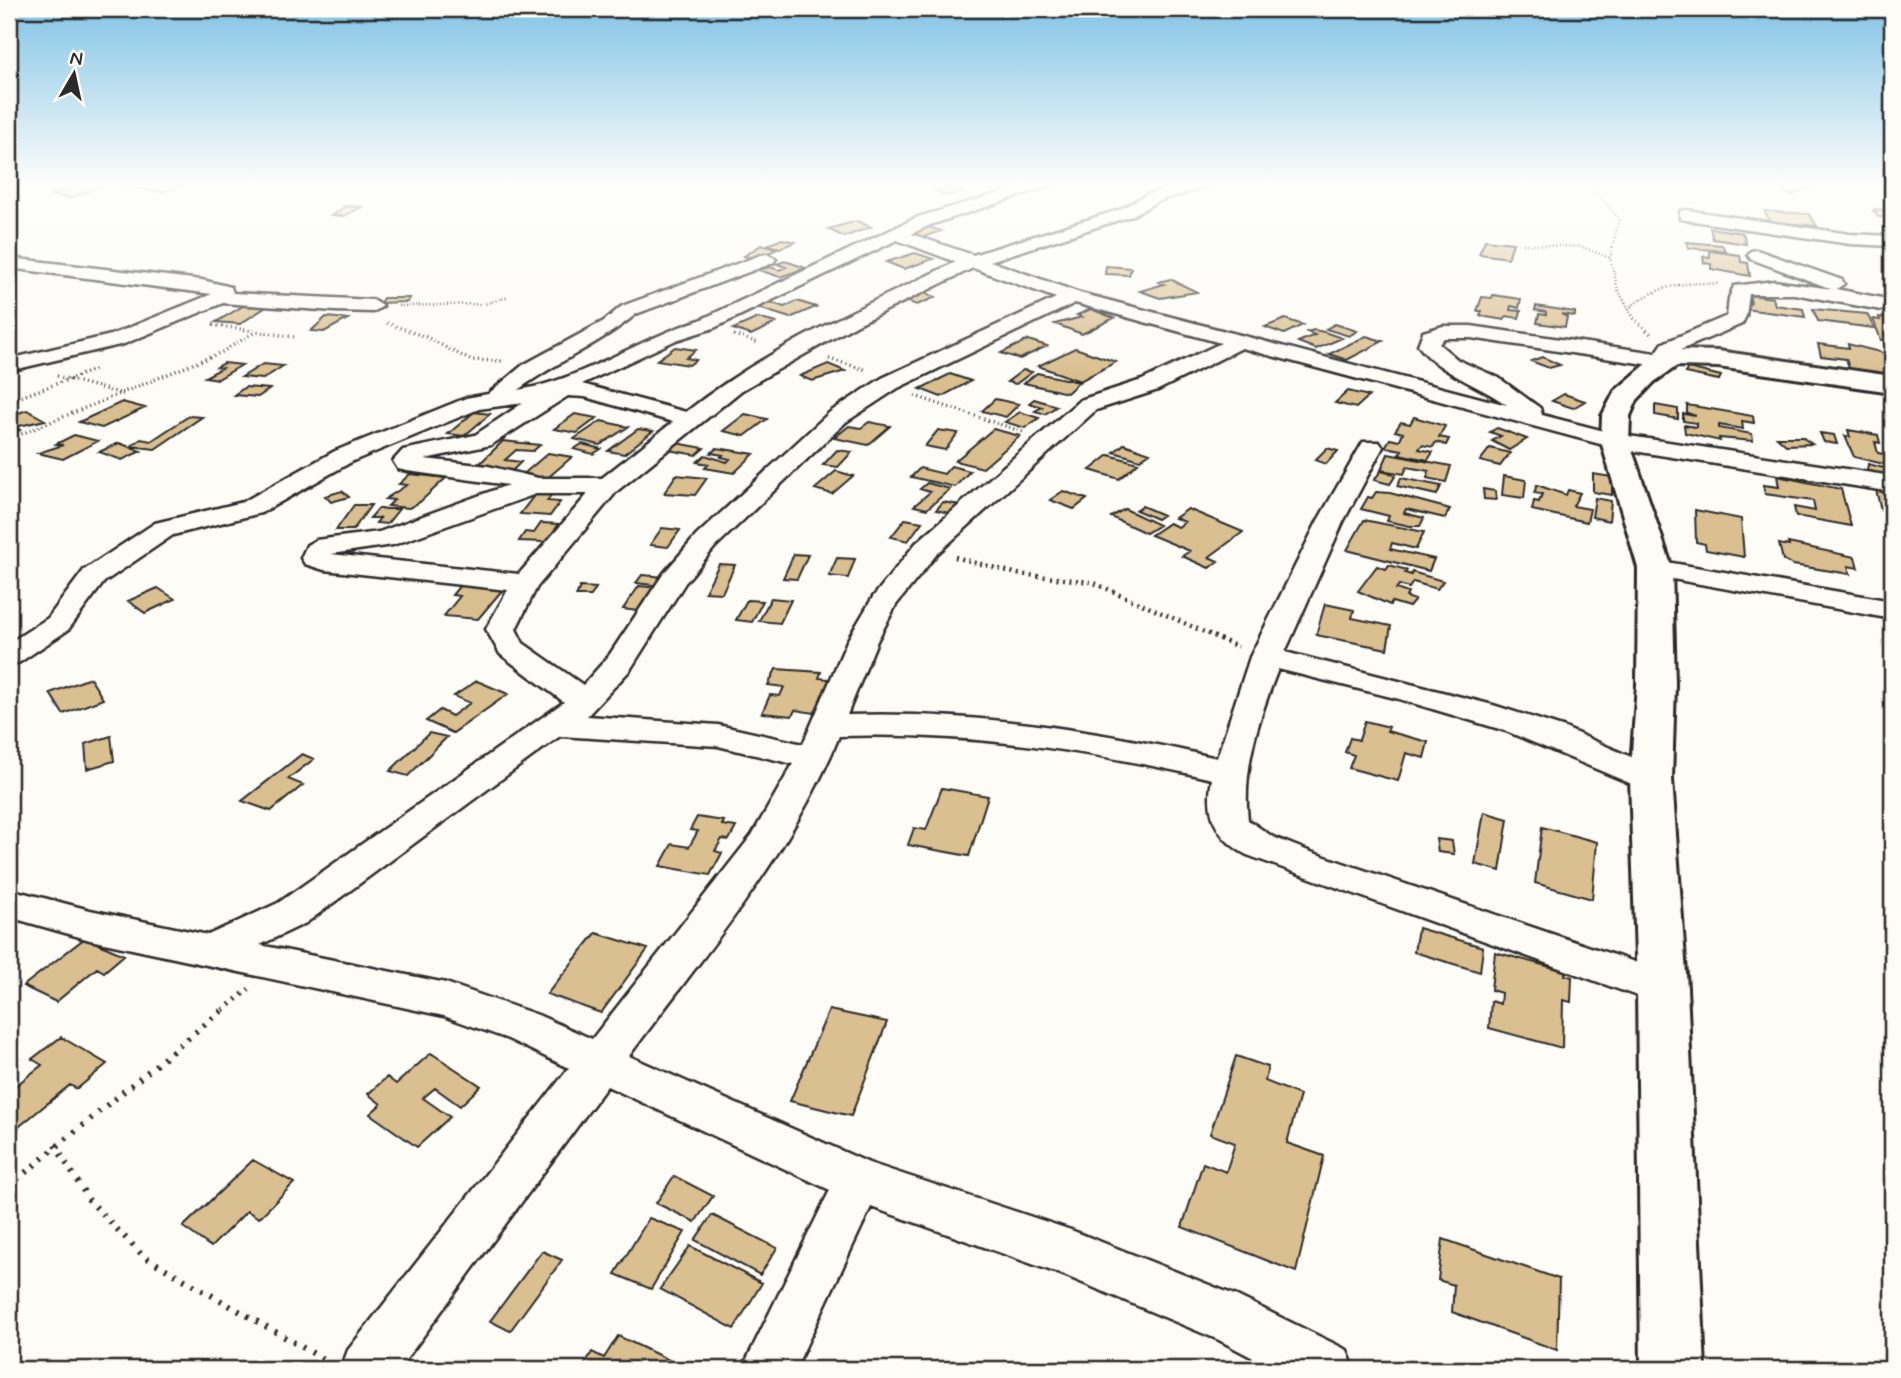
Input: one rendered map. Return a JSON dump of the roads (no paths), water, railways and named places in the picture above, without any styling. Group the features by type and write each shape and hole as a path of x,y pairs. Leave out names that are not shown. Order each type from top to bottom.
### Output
{"street":[{"path":"529,395 592,374 669,336 707,324 807,279 871,246"},
{"path":"928,246 1073,297 1615,441 1892,484"},
{"path":"585,702 511,648 502,629 511,606 526,583 608,486 687,419 734,384 971,262 1020,246"},
{"path":"1757,256 1890,306"},
{"path":"494,398 515,380 600,332 629,310 767,259"},
{"path":"9,263 214,288 223,291 221,296"},
{"path":"1673,1369 1662,988 1650,779 1656,685 1655,568 1615,441 1616,416 1625,397 1670,355 1735,320 1738,314 1736,298 1741,290 1750,288 1805,292 1890,306"},
{"path":"9,365 108,342 221,296 324,306 373,306"},
{"path":"211,951 292,913 585,702 619,663 674,579 706,541 838,417 890,383 1073,297"},
{"path":"1552,425 1491,383 1450,365 1428,345 1430,336 1443,332 1471,332 1718,359 1892,384"},
{"path":"367,1369 765,844 813,759 862,641 883,603 926,549 1088,405 1150,385 1239,342"},
{"path":"9,656 58,624 94,576 164,529 252,508 344,456 457,409 494,398 575,388 687,419"},
{"path":"536,486 503,475 427,468 407,464 405,460 412,455 483,440 558,391"},
{"path":"1371,447 1320,540 1265,657 1229,772 1225,800 1230,824 1257,845 1662,988"},
{"path":"526,583 324,562 314,558 317,551 326,546 384,539 510,492 536,486 608,486"},
{"path":"1655,568 1892,610"},
{"path":"1265,657 1393,687 1480,712 1554,737 1650,779"},
{"path":"828,726 892,722 963,724 1136,749 1229,772"},
{"path":"554,725 740,737 777,745 813,759"},
{"path":"9,903 114,931 446,1000 523,1027 859,1181 1071,1254 1237,1322 1328,1369"},
{"path":"768,1369 859,1181"}]}
